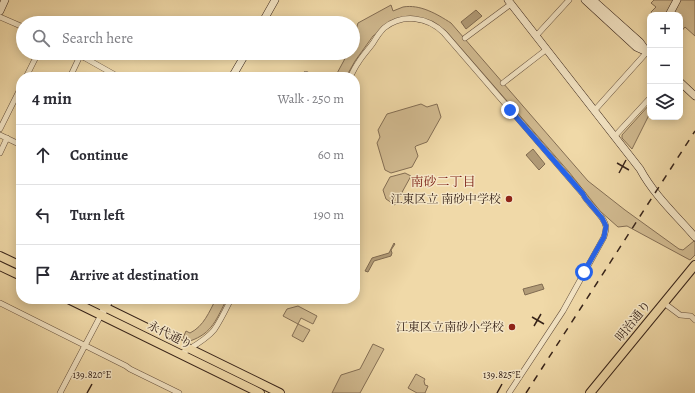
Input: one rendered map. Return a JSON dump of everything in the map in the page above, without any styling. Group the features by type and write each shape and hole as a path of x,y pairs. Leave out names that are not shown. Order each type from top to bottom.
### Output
{"main road":[{"path":"0,256 16,264"},
{"name":"明治通り","path":"590,393 695,265"},
{"path":"0,266 16,274"},
{"name":"永代通り","path":"78,304 250,387 280,393"},
{"name":"永代通り","path":"97,304 189,349 260,393"}],"street":[{"path":"0,10 5,0"},
{"path":"266,16 275,0"},
{"path":"536,36 569,0"},
{"path":"585,0 635,46 647,50"},
{"path":"594,0 647,49"},
{"path":"671,12 677,0"},
{"path":"465,38 510,2 640,169 655,192 695,237"},
{"path":"0,17 16,24"},
{"path":"353,72 379,34 390,24 405,19 415,19 424,20 432,24 444,33 578,188 602,218 606,226 604,237 563,311 510,393"},
{"path":"503,84 547,50"},
{"path":"594,111 647,53"},
{"path":"28,72 34,60"},
{"path":"72,72 78,60"},
{"path":"89,60 110,72"},
{"path":"235,72 242,60"},
{"path":"682,84 695,96"},
{"path":"0,129 16,97"},
{"path":"614,137 647,101"},
{"path":"0,135 16,142"},
{"path":"0,153 7,138"},
{"path":"0,303 179,393"},
{"path":"664,303 680,315 691,316 695,320"},
{"path":"60,393 107,304"},
{"path":"181,354 204,339 215,329 228,304"}],"shaded area":[{"path":"654,0 695,0 695,36 685,27 683,29 683,12 651,12 656,7 651,3"},
{"path":"391,5 393,11 409,6 422,8 451,23 588,181 679,249 683,250 694,241 695,255 690,260 627,226 618,227 600,211 569,172 446,31 439,26 405,19 383,29 373,36 360,54 360,22"},
{"path":"476,10 482,16 466,29 461,22"},
{"path":"344,60 356,60 349,72 338,72"},
{"path":"421,104 427,107 437,104 441,117 427,142 415,147 418,156 412,167 391,173 385,170 377,143 380,137 378,130 387,114"},
{"path":"647,107 647,119 632,149 622,138 622,135"},
{"path":"533,149 545,164 539,170 526,155"},
{"path":"405,173 411,176 395,205 386,199 383,190 390,177"},
{"path":"394,243 395,244 391,250 391,256 374,261 368,272 365,271 372,258 389,253"},
{"path":"542,284 544,289 525,295 523,289"},
{"path":"213,304 224,304 217,319 204,334 190,341 183,338 186,331 190,333 199,327"},
{"path":"298,306 317,316 313,324 301,318 298,324 283,316 287,309"},
{"path":"298,324 310,330 303,342 292,336"},
{"path":"373,344 384,349 360,393 332,393 341,375 360,369"},
{"path":"416,374 425,379 425,385 428,386 425,393 417,393 408,388"}],"railway":[{"path":"526,393 695,131"}],"place":[{"name":"江東区立 南砂中学校","path":"509,199"},
{"name":"江東区立南砂小学校","path":"512,327"}],"district":[{"name":"南砂二丁目","path":"443,181"}],"route":[{"path":"510,110 583,194 602,218 606,226 604,237 584,272"}]}
